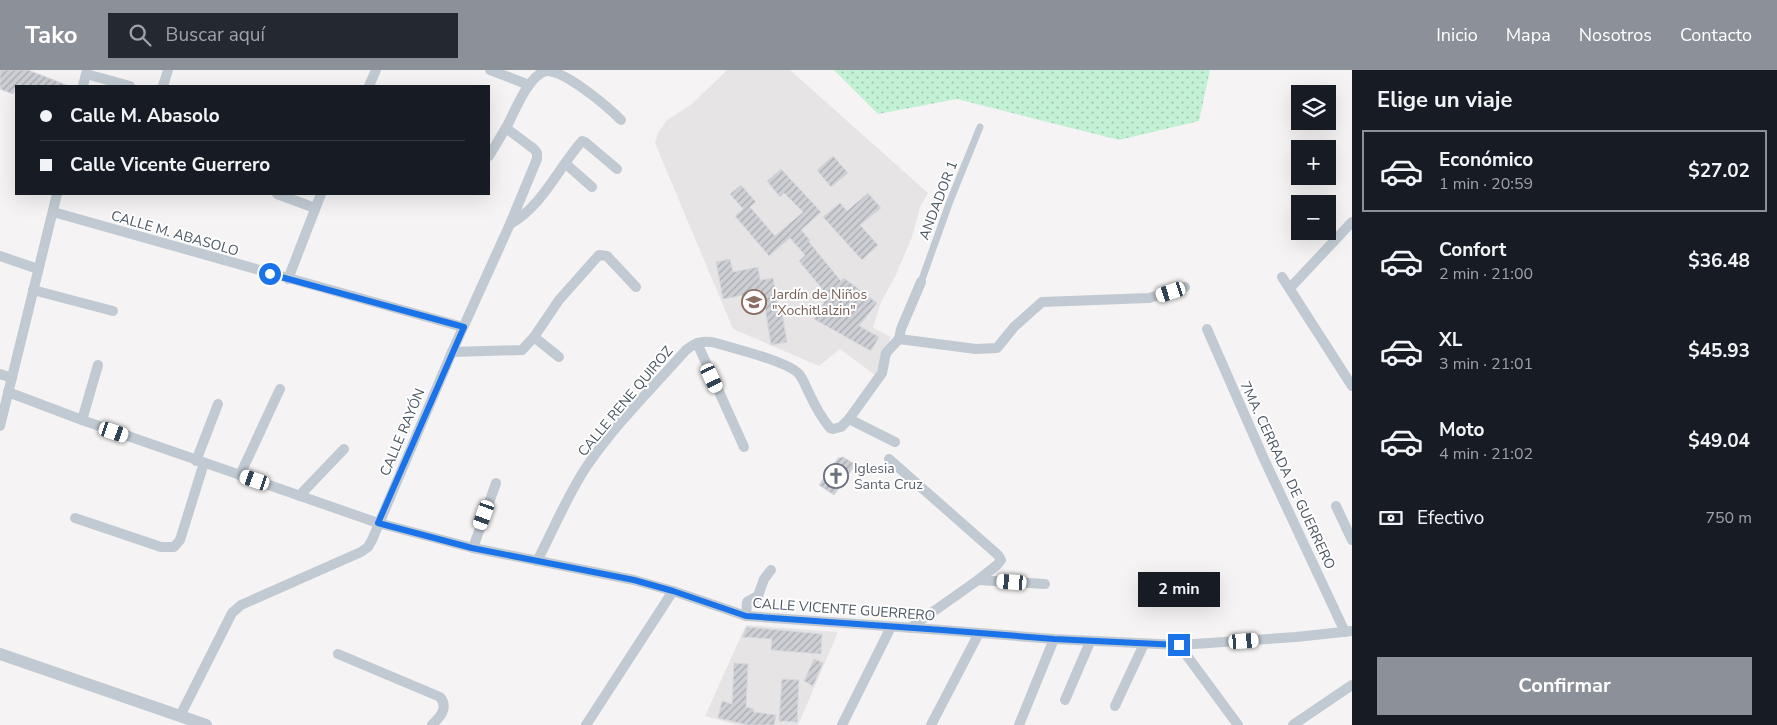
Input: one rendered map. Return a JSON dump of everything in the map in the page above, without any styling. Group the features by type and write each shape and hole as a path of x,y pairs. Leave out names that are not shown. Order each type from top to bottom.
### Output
{"street":[{"path":"164,85 168,70"},
{"path":"369,85 376,70"},
{"path":"490,70 529,85"},
{"path":"490,150 506,128 529,85 543,72 550,70 578,83 621,120"},
{"path":"83,85 86,72 127,85"},
{"name":"ANDADOR 1","path":"920,282 980,127"},
{"name":"CALLE RAYÓN","path":"180,716 232,613 241,606 361,552 372,540 538,156 534,149 506,128"},
{"name":"CALLE RAYÓN","path":"510,224 524,216 566,164 580,142 583,141 617,169"},
{"path":"566,164 592,187"},
{"path":"0,426 57,195"},
{"path":"280,195 315,208"},
{"path":"288,279 321,195"},
{"name":"CALLE M. ABASOLO","path":"53,212 464,327"},
{"path":"1290,288 1352,222"},
{"path":"452,352 516,351 526,347 559,300 599,255 607,256 636,286"},
{"path":"0,256 38,269"},
{"path":"1282,277 1352,386"},
{"path":"744,447 697,343 708,341 716,343 777,362 796,372 804,381 826,423 833,429 841,427 849,419 882,373 886,353 899,339 901,329 920,282"},
{"path":"899,339 976,349 994,349 1027,314 1042,302 1149,298 1185,287"},
{"path":"33,290 113,311"},
{"name":"7MA. CERRADA DE GUERRERO","path":"1207,330 1264,459 1348,631"},
{"path":"534,337 559,357"},
{"name":"CALLE RENE QUIROZ","path":"537,561 577,483 589,464 604,444 686,350 697,343"},
{"path":"82,420 98,365"},
{"path":"0,374 12,378"},
{"path":"240,475 280,389"},
{"name":"CALLE VICENTE GUERRERO","path":"8,392 200,462 378,523 472,548 634,580 746,616 1090,642 1179,645 1296,637 1348,631"},
{"path":"75,518 161,547 174,546 180,540 200,462 218,404"},
{"path":"849,419 895,442"},
{"path":"300,496 344,449"},
{"path":"889,459 998,555 1001,560 1000,563 978,580 910,628"},
{"path":"472,548 496,483"},
{"path":"1336,506 1352,540"},
{"path":"746,616 748,602 758,596 764,579 771,570"},
{"path":"978,580 1045,584"},
{"path":"586,725 673,591"},
{"path":"842,725 891,627"},
{"path":"931,725 979,633"},
{"path":"1019,725 1054,639"},
{"path":"1065,700 1090,642"},
{"path":"1115,706 1144,644"},
{"path":"1179,645 1238,725"},
{"path":"0,654 206,725"},
{"path":"338,654 440,698 444,702 445,708 432,725"},
{"path":"1293,725 1352,685"}],"shaded area":[{"path":"727,70 790,70 928,193 920,207 912,237 895,277 881,302 873,328 891,337 875,375 840,349 819,366 733,329 655,143 658,133 666,121 692,104"},
{"path":"746,625 838,632 798,725 737,725 705,716"}],"green space":[{"path":"834,70 1210,70 1199,121 1119,140 957,99 878,114"}],"building":[{"path":"0,70 28,70 66,85 15,85 13,94 0,89"},
{"path":"833,156 848,173 831,187 817,170"},
{"path":"781,169 821,212 801,230 810,240 809,242 841,281 844,278 877,303 859,326 879,337 871,351 814,319 828,296 799,261 805,255 790,238 769,256 735,216 743,209 730,194 741,185 756,202 750,207 775,236 803,212 784,193 780,197 767,181"},
{"path":"868,193 881,208 860,225 878,245 862,260 823,217 840,203 847,211"},
{"path":"730,259 733,272 758,267 760,280 773,278 778,306 781,306 787,342 771,345 763,295 745,298 744,295 723,299 716,262"},
{"name":"Iglesia Santa Cruz","path":"843,457 853,463 853,468 834,495 819,485 838,458"},
{"path":"747,627 822,634 821,654 771,650 772,639 742,637"},
{"path":"814,659 823,663 813,686 804,681"},
{"path":"734,663 748,664 746,707 754,709 753,712 776,715 774,725 748,725 718,718 722,701 732,704"},
{"path":"782,679 799,680 797,722 779,721"}],"place":[{"name":"Jardín de Niños \"Xochitlalzin\"","path":"754,302"},
{"name":"Iglesia Santa Cruz","path":"836,476"}],"route":[{"path":"270,274 464,327 378,523 472,548 634,580 746,616 1054,639 1179,645"}]}
